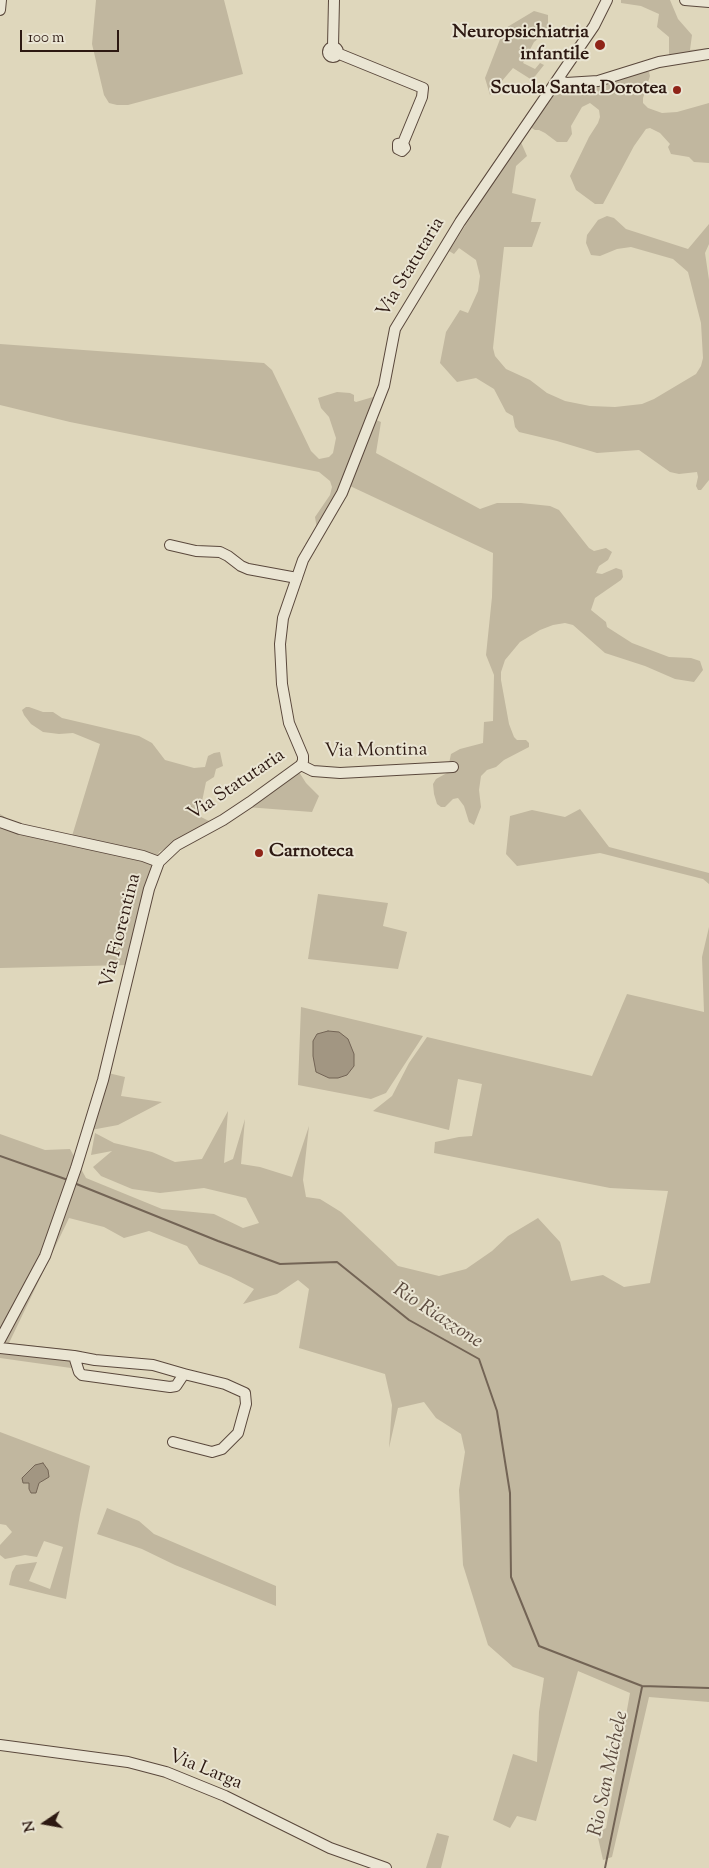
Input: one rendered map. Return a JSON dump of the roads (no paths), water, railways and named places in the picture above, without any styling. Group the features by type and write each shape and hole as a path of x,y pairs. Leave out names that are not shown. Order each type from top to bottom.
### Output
{"street":[{"path":"0,10 1,0"},
{"path":"334,0 335,50 423,88 422,97 403,143"},
{"name":"Via Statutaria","path":"159,862 177,845 236,812 301,765 302,756 289,723 282,684 280,661 282,627 296,578 306,554 342,493 384,386 395,329 460,222 594,26 607,0"},
{"path":"685,0 709,2"},
{"path":"558,80 566,83 598,81 659,62 709,54"},
{"path":"170,544 196,551 220,552 244,568 296,578"},
{"name":"Via Montina","path":"301,765 313,771 340,772 453,767"},
{"name":"Via Fiorentina","path":"0,822 20,830 143,856 159,862 149,889 103,1080 76,1168 45,1256 0,1340"},
{"path":"0,1348 153,1365 225,1384 245,1393 246,1404 238,1433 222,1449 212,1452 173,1442"},
{"path":"74,1356 78,1372 82,1375 170,1387 176,1386 184,1374"},
{"name":"Via Larga","path":"0,1745 128,1762 166,1772 225,1796 330,1848 386,1868"}],"waterway":[{"name":"Rio Riazzone","path":"0,1156 68,1180"},
{"name":"Rio Riazzone","path":"74,1183 280,1264 337,1262 409,1320 479,1359 497,1411 510,1493 511,1577 539,1646 642,1686 709,1688"},
{"name":"Rio San Michele","path":"605,1868 642,1687"}],"place":[{"name":"Neuropsichiatria infantile","path":"600,45"},
{"name":"Scuola Santa Dorotea","path":"677,90"},
{"name":"Carnoteca","path":"259,853"}]}
